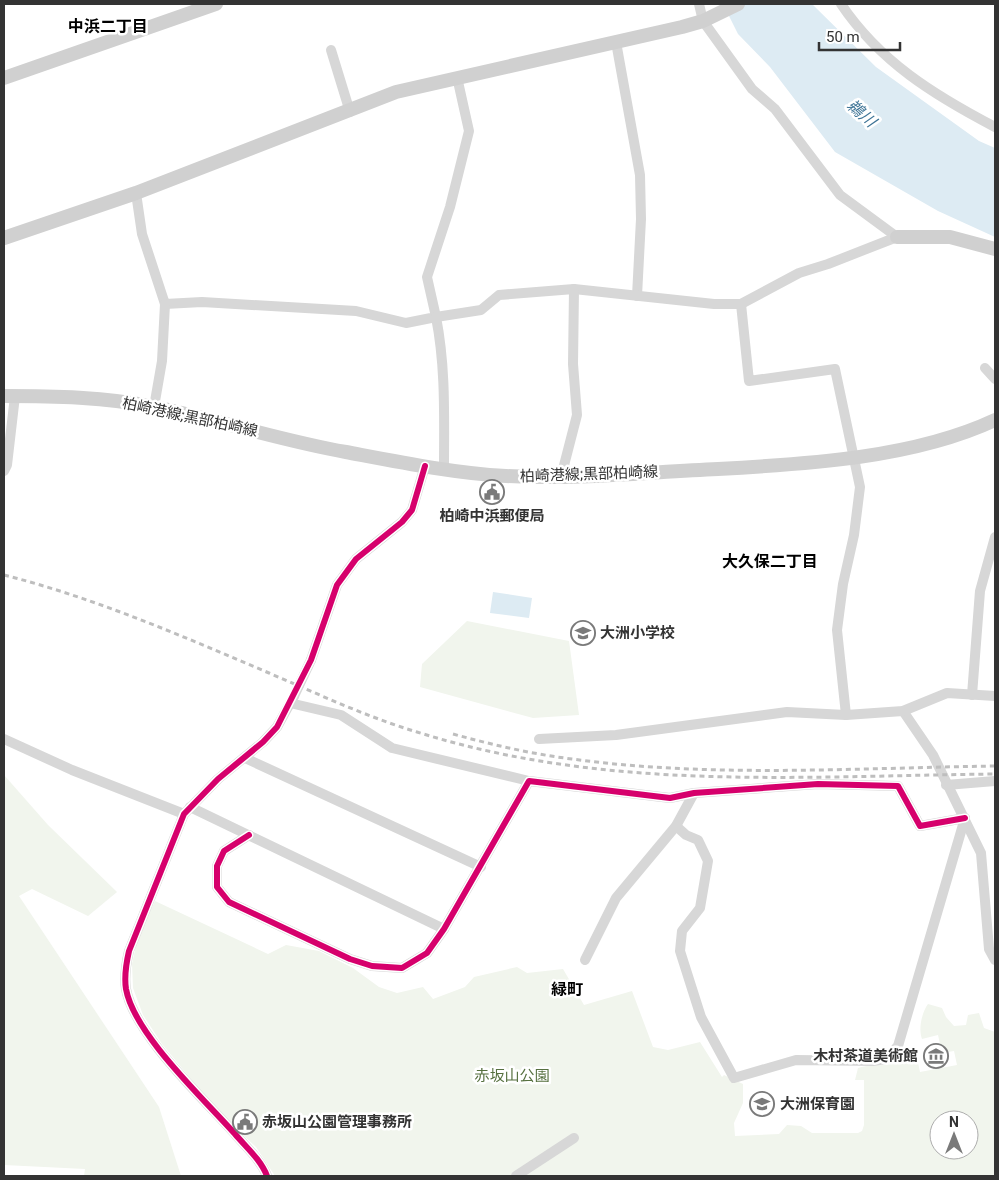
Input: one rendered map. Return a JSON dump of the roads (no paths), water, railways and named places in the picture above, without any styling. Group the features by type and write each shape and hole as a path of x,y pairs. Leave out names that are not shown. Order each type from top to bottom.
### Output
{"street":[{"path":"4,78 216,4"},
{"path":"699,4 703,21 752,89 774,109 840,195 897,237"},
{"path":"4,238 136,193 350,112 396,92 703,21 738,4"},
{"path":"841,4 859,30 892,63 947,100 995,127"},
{"path":"616,42 640,175 641,219 637,296"},
{"path":"330,50 350,112"},
{"path":"444,469 443,353 427,277 450,207 469,131 457,77"},
{"path":"136,193 142,234 165,304 162,361 154,407"},
{"path":"165,304 202,302 356,311 406,323 481,310 499,295 574,289 741,304 799,273 828,264 897,237 950,237 995,249"},
{"path":"561,477 577,415 573,364 574,289"},
{"path":"741,304 749,381 835,369 860,487 854,535 843,584 837,630 846,715"},
{"path":"985,368 995,379"},
{"path":"4,471 7,465 10,396"},
{"name":"柏崎港線;黒部柏崎線","path":"10,396 80,396 154,407 343,452 444,469 505,476 561,477 766,466 855,457 938,442 967,433 995,420"},
{"path":"267,1176 253,1154 154,1042 134,1011 126,990 125,972 129,951 187,811 218,779 245,758 277,727 311,660 337,584 356,559 402,522 412,510 425,466"},
{"path":"972,695 980,591 995,538"},
{"path":"539,739 616,735 787,712 846,715 903,711 947,693 995,696"},
{"path":"292,699 341,715 392,748 529,781 670,798 694,793 818,784 898,786 920,826 965,818"},
{"path":"903,711 933,755 946,785 965,818 981,853 989,949 995,960"},
{"path":"4,739 72,770 249,835 444,929"},
{"path":"245,758 481,867"},
{"path":"249,835 224,851 217,866 217,887 229,902 350,959 372,966 402,968 427,953 444,929 529,781"},
{"path":"946,785 995,781"},
{"path":"585,960 616,898 676,826 694,793"},
{"path":"676,826 686,835 698,840 708,861 700,908 682,931 680,951 701,1017 734,1078 796,1060 873,1061 886,1059 898,1046 965,818"},
{"path":"516,1176 574,1138"}],"water":[{"name":"鵜川","path":"723,4 812,4 876,67 979,141 995,148 995,237 938,211 835,152 770,67 738,34"},
{"path":"493,592 532,598 529,618 490,613"}],"railway":[{"path":"4,575 105,606 204,645 380,719 417,732 489,751 560,764 632,772 704,776 849,777 995,774"},
{"path":"453,734 512,749 557,757 624,765 730,770 836,770 995,766"}],"place":[{"name":"柏崎中浜郵便局","path":"492,492"},
{"name":"大洲小学校","path":"583,633"},
{"name":"木村茶道美術館","path":"936,1056"},
{"name":"大洲保育園","path":"762,1104"},
{"name":"赤坂山公園管理事務所","path":"245,1122"}],"district":[{"name":"中浜二丁目","path":"108,26"},
{"name":"大久保二丁目","path":"770,561"},
{"name":"緑町","path":"567,989"}],"park label":[{"name":"赤坂山公園","path":"512,1076"}]}
